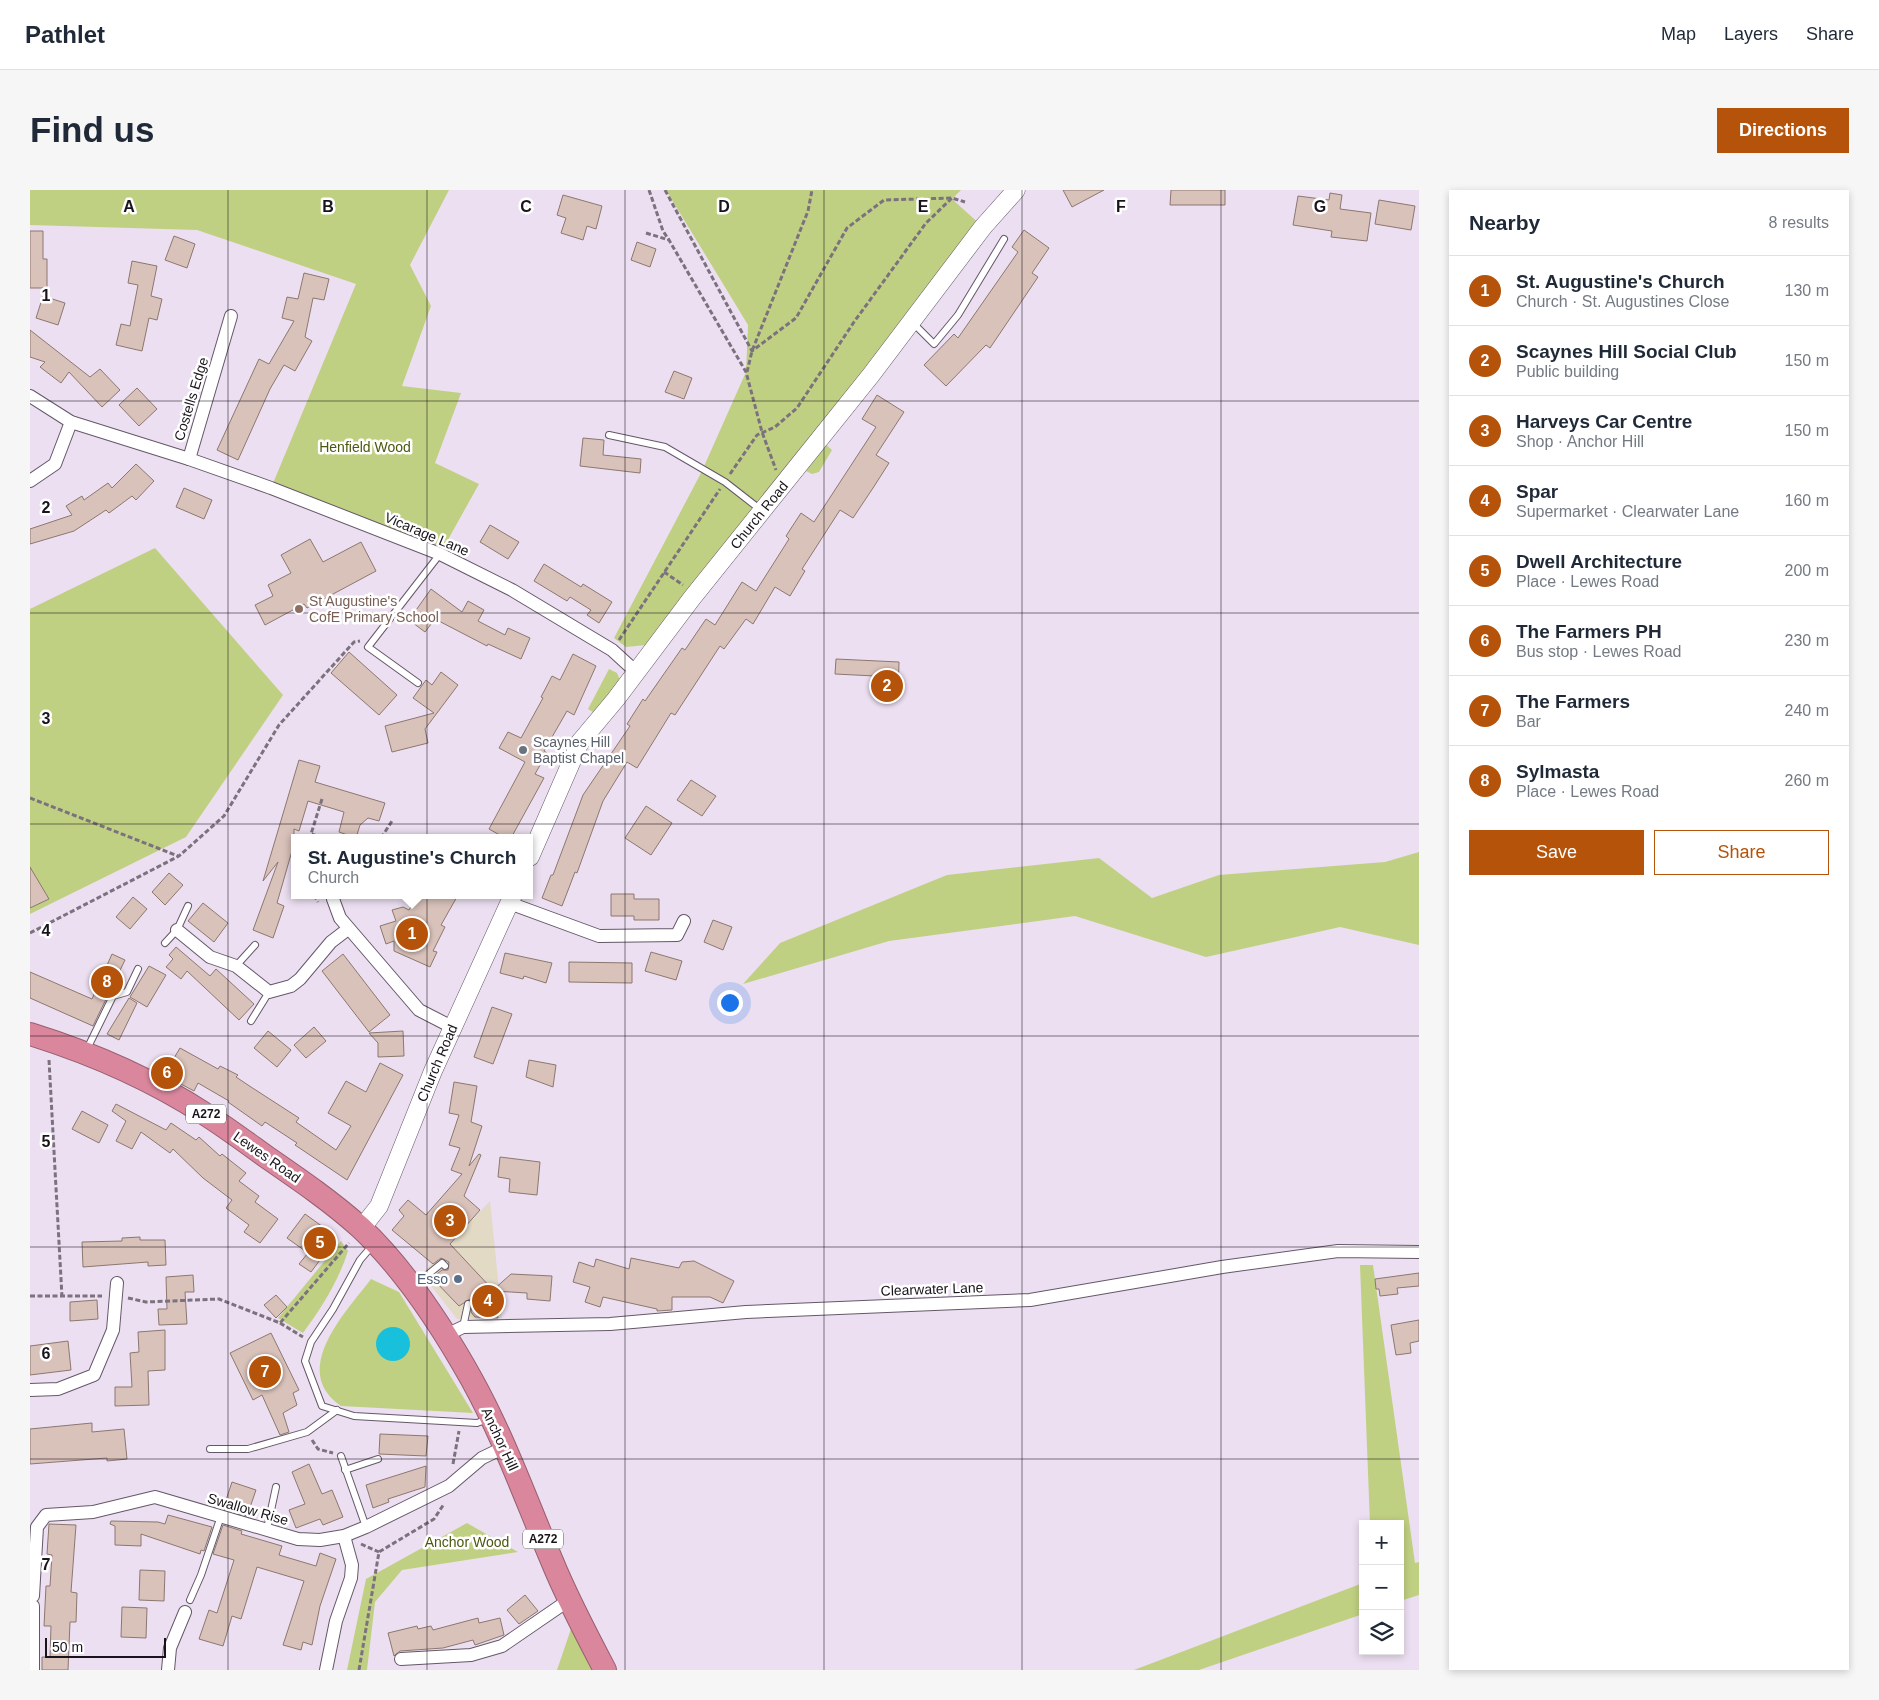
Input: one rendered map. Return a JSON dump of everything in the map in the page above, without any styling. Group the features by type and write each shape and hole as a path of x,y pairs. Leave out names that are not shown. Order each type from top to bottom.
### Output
{"highway":[{"name":"Lewes Road","path":"39,1036 85,1053 151,1083 204,1113 286,1170 368,1236"},
{"name":"Anchor Hill","path":"368,1236 412,1288 454,1331 569,1600 605,1670"}],"street":[{"name":"Church Road","path":"533,850 580,742 616,699 635,671 912,322 983,227 1016,190"},
{"name":"Costells Edge","path":"30,396 71,422 189,459 231,316"},
{"path":"30,482 55,464 71,422"},
{"name":"Vicarage Lane","path":"189,459 271,488 440,554 512,590 612,650 635,671"},
{"path":"334,899 340,918 419,1010 452,1026"},
{"name":"Church Road","path":"368,1236 452,1026 511,899"},
{"path":"511,899 599,936 678,935 684,921"},
{"path":"177,930 210,957 236,966 268,992 291,986 331,942 348,928"},
{"name":"Clearwater Lane","path":"454,1331 610,1324 746,1312 1030,1300 1222,1267 1338,1251 1419,1252"},
{"path":"30,1390 58,1388 94,1375 112,1330 117,1289"},
{"name":"Swallow Rise","path":"33,1670 33,1601 37,1527 46,1515 93,1512 155,1497 298,1539 320,1540 344,1536 366,1527 449,1486 482,1458 505,1447"},
{"path":"326,1670 336,1621 350,1578 352,1565 344,1536"},
{"path":"401,1659 471,1655 502,1646 569,1600"},
{"path":"168,1670 170,1648 187,1606"}],"lane":[{"path":"912,322 934,344 958,315 1004,239"},
{"path":"609,434 665,447 725,482 762,511"},
{"path":"418,683 368,647 440,554"},
{"path":"165,943 177,930 188,906"},
{"path":"236,966 255,945"},
{"path":"85,1053 113,996 127,992 138,969"},
{"path":"251,1021 268,992"},
{"path":"368,1236 360,1260 333,1310 311,1342 305,1361 322,1406 354,1416 477,1423 491,1418"},
{"path":"412,1288 442,1263 445,1266"},
{"path":"454,1331 468,1304"},
{"path":"210,1449 248,1449 307,1432 337,1410"},
{"path":"341,1456 366,1527"},
{"path":"345,1470 378,1459"},
{"path":"267,1529 276,1487"},
{"path":"187,1606 201,1575 221,1516"}],"path":[{"path":"649,190 663,231 746,372 762,432 782,487"},
{"path":"665,190 752,351"},
{"path":"746,372 752,351 808,211 812,190"},
{"path":"752,351 796,318 847,228 884,200 952,198 965,202"},
{"path":"612,650 757,434 775,427 797,408 854,322 926,223 952,198"},
{"path":"646,233 669,240"},
{"path":"664,572 696,594"},
{"path":"30,933 179,856 224,816 279,725 354,642 375,639"},
{"path":"30,798 179,856"},
{"path":"312,834 322,799"},
{"path":"384,834 392,821"},
{"path":"39,1036 62,1297"},
{"path":"280,1324 368,1236"},
{"path":"30,1296 62,1297 117,1289 146,1302 219,1299 280,1324 311,1342"},
{"path":"359,1670 379,1552 434,1519 442,1508 449,1486 460,1422"},
{"path":"307,1432 318,1449 341,1456"}],"shaded area":[{"path":"490,1201 502,1318 457,1319 422,1274"}],"green space":[{"name":"Henfield Wood","path":"30,190 449,190 410,265 431,306 402,386 461,393 435,463 479,484 440,554 271,488 356,284 197,230 30,225"},
{"path":"666,190 961,190 952,199 983,227 656,644 626,647 614,638 701,473 746,372 748,325"},
{"path":"824,443 832,450 819,472 812,474 806,471"},
{"path":"155,548 283,695 186,837 30,914 30,609"},
{"path":"609,669 617,673 620,680 601,717 588,709"},
{"path":"1419,852 1419,945 1340,927 1206,957 1075,916 889,941 743,984 780,943 947,875 1099,858 1152,898 1219,875 1385,862"},
{"path":"341,1241 348,1251 344,1262 329,1294 303,1333 278,1318"},
{"path":"1360,1265 1373,1265 1415,1563 1419,1562 1419,1595 1404,1600 1404,1520 1370,1520"},
{"path":"371,1279 399,1292 473,1413 341,1406 326,1392 320,1376 321,1359 327,1341 348,1308"},
{"name":"Anchor Wood","path":"467,1523 518,1552 402,1570 375,1602 367,1670 347,1670 366,1579"},
{"path":"1359,1585 1359,1615 1199,1670 1134,1670"},
{"path":"574,1620 601,1670 557,1670"}],"water":[{"path":"393,1327 405,1332 410,1344 405,1356 393,1361 381,1356 376,1344 381,1332"}],"building":[{"path":"1063,190 1104,190 1072,207"},
{"path":"1171,190 1225,190 1225,205 1170,205"},
{"path":"1330,193 1342,195 1340,209 1371,213 1367,241 1331,237 1332,231 1293,225 1298,196 1329,200"},
{"path":"563,195 602,206 596,229 587,226 583,240 561,233 566,218 557,215"},
{"path":"1379,200 1415,206 1411,230 1375,224"},
{"path":"1024,230 1049,248 1032,273 1038,277 990,348 986,345 946,386 924,365 954,334 958,338 1018,252 1012,247"},
{"path":"30,231 43,231 43,259 47,259 47,288 30,288"},
{"path":"174,236 195,244 187,268 165,260"},
{"path":"637,242 656,249 650,267 631,260"},
{"path":"132,261 157,266 151,296 162,299 157,320 149,318 142,351 116,345 121,324 130,326 138,285 128,283"},
{"path":"304,273 329,279 324,300 313,298 305,337 312,341 295,371 284,365 270,389 238,460 217,450 259,359 269,364 294,321 282,318 287,297 298,299"},
{"path":"43,296 65,303 58,325 36,318"},
{"path":"30,330 90,377 100,369 120,390 102,407 69,372 61,383 40,367 45,362 30,357"},
{"path":"674,371 692,378 684,399 665,392"},
{"path":"137,388 157,409 139,426 119,405"},
{"path":"877,395 904,412 876,455 889,463 873,488 853,518 840,510 802,569 805,571 790,596 775,587 753,624 746,619 724,649 720,646 675,715 671,713 637,768 627,762 603,801 577,873 575,872 562,906 542,898 551,875 553,875 583,795 630,726 627,724 643,699 645,701 682,648 685,650 706,619 715,625 742,582 756,591 789,539 786,536 801,513 814,522 876,427 862,419"},
{"path":"583,438 604,440 603,455 641,459 640,473 580,466"},
{"path":"136,464 154,481 136,500 132,496 109,513 106,510 74,531 30,544 30,529 72,515 66,506 82,496 84,500 108,483 112,488"},
{"path":"184,488 212,500 204,519 176,507"},
{"path":"490,525 519,542 508,559 480,542"},
{"path":"310,539 323,562 361,542 376,571 307,608 304,604 265,625 255,605 273,596 268,585 291,573 281,555"},
{"path":"544,564 581,587 583,584 612,602 599,623 587,615 591,610 570,597 567,601 534,581"},
{"path":"431,589 462,612 468,601 484,610 478,621 505,635 508,628 530,638 521,659 488,644 487,646 435,619 425,632 409,620"},
{"path":"349,652 397,695 379,715 331,673"},
{"path":"573,654 596,666 574,715 567,711 544,751 547,753 535,774 544,778 513,834 498,834 489,829 525,762 499,748 508,732 521,738 543,698 541,697 552,676 560,680"},
{"path":"836,659 899,662 898,695 875,695 875,676 835,674"},
{"path":"441,672 458,685 425,729 428,743 392,752 385,726 434,713 413,698 426,680 432,685"},
{"path":"299,760 320,766 315,782 385,803 379,821 368,818 360,825 357,834 345,834 339,832 344,812 308,801 299,831 294,829 294,834 291,834 291,854 277,903 284,906 273,938 253,930 278,862 263,881"},
{"path":"691,780 716,796 702,816 677,800"},
{"path":"646,806 672,823 651,855 625,838"},
{"path":"30,867 49,899 30,908"},
{"path":"169,873 183,885 165,905 152,892"},
{"path":"611,894 634,894 634,899 659,899 659,920 634,920 634,916 611,916"},
{"path":"133,897 147,909 130,929 116,917"},
{"path":"415,899 456,899 441,925 445,927 433,951 437,952 430,967 394,951 394,941 386,944 380,926 396,921 392,910 403,907 409,910"},
{"path":"203,903 228,923 214,942 188,921"},
{"path":"713,920 732,927 723,950 704,942"},
{"path":"176,947 210,976 216,969 254,1004 239,1020 187,971 181,979 166,967 173,959 169,955"},
{"path":"651,952 682,961 676,980 645,971"},
{"path":"505,953 552,963 546,983 524,976 523,979 500,973"},
{"path":"112,954 125,960 93,1026 30,998 30,972 92,999"},
{"path":"343,954 390,1015 369,1032 322,971"},
{"path":"569,962 632,963 632,983 569,982"},
{"path":"149,966 166,975 147,1007 130,997"},
{"path":"129,998 137,1003 119,1040 107,1034"},
{"path":"492,1007 512,1014 493,1064 474,1057"},
{"path":"314,1027 326,1041 306,1058 294,1045"},
{"path":"268,1031 291,1050 277,1067 254,1048"},
{"path":"403,1031 404,1056 378,1057 378,1043 369,1033"},
{"path":"180,1048 218,1069 220,1066 238,1075 236,1077 299,1118 296,1122 336,1150 351,1126 328,1113 346,1081 366,1092 380,1063 403,1075 347,1180 265,1122 262,1126 229,1101 198,1083 194,1091 164,1075"},
{"path":"529,1060 556,1065 553,1087 526,1077"},
{"path":"454,1082 477,1086 471,1122 482,1126 469,1166 479,1154 481,1155 464,1196 480,1210 450,1244 493,1290 511,1274 552,1276 550,1301 527,1299 527,1293 494,1291 498,1318 475,1317 471,1312 473,1303 470,1299 459,1306 432,1278 442,1270 448,1270 449,1262 441,1258 433,1264 392,1230 404,1216 399,1210 408,1200 426,1215 462,1174 451,1170 460,1148 449,1145 459,1115 449,1113"},
{"path":"116,1104 166,1130 171,1123 196,1140 199,1137 220,1156 222,1154 246,1173 239,1181 259,1196 255,1202 278,1219 260,1243 244,1232 249,1225 226,1208 232,1200 203,1178 173,1149 170,1153 141,1132 132,1149 116,1141 126,1121 112,1111"},
{"path":"82,1111 108,1125 99,1143 72,1129"},
{"path":"500,1157 540,1162 537,1195 509,1192 510,1179 498,1177"},
{"path":"305,1214 337,1237 311,1272 299,1264 308,1253 287,1238"},
{"path":"140,1237 140,1240 165,1240 166,1265 148,1266 148,1262 83,1267 82,1242 122,1241 122,1238"},
{"path":"631,1258 679,1268 682,1262 694,1261 734,1281 723,1303 710,1297 672,1297 672,1310 657,1311 657,1309 603,1297 600,1307 585,1302 590,1287 573,1282 579,1262 594,1267 596,1259 629,1269"},
{"path":"1419,1273 1419,1286 1397,1288 1398,1294 1380,1296 1379,1289 1376,1289 1375,1279"},
{"path":"193,1275 194,1292 185,1292 187,1324 159,1325 158,1309 167,1309 166,1277"},
{"path":"276,1295 287,1307 276,1318 264,1305"},
{"path":"97,1300 98,1319 70,1321 70,1302"},
{"path":"1419,1320 1419,1341 1410,1343 1411,1353 1396,1355 1391,1325"},
{"path":"165,1330 165,1370 148,1371 149,1405 115,1406 115,1387 132,1387 130,1353 139,1352 138,1332"},
{"path":"271,1333 299,1390 293,1393 297,1405 283,1413 289,1432 280,1435 262,1395 253,1400 230,1353"},
{"path":"68,1341 71,1370 30,1375 30,1346"},
{"path":"92,1423 92,1432 124,1429 127,1459 107,1461 107,1458 30,1464 30,1429"},
{"path":"380,1434 428,1436 426,1456 379,1454"},
{"path":"309,1464 322,1494 332,1490 343,1517 323,1525 320,1519 296,1528 289,1510 305,1504 292,1472"},
{"path":"426,1466 425,1487 388,1499 389,1502 373,1508 366,1485"},
{"path":"232,1482 256,1490 247,1516 223,1509"},
{"path":"168,1515 212,1527 204,1551 201,1550 200,1554 141,1534 141,1546 115,1545 115,1526 110,1524 111,1521 158,1522 165,1524"},
{"path":"49,1524 76,1525 71,1592 77,1593 76,1622 70,1622 68,1670 42,1670 42,1657 50,1657 51,1626 44,1626 46,1586 50,1586 52,1555 47,1554"},
{"path":"223,1525 242,1531 241,1534 282,1546 279,1555 316,1566 320,1553 336,1559 320,1606 312,1645 303,1642 301,1650 283,1645 304,1581 257,1567 241,1619 232,1616 223,1646 199,1639 209,1610 217,1613 234,1560 213,1554"},
{"path":"140,1570 165,1571 164,1601 139,1600"},
{"path":"525,1595 538,1611 519,1624 507,1610"},
{"path":"122,1607 147,1608 146,1638 121,1637"},
{"path":"478,1618 479,1623 500,1618 504,1635 475,1645 473,1640 443,1648 400,1651 394,1656 388,1633 417,1626 418,1629 431,1626 433,1630"}],"place":[{"name":"St Augustine's CofE Primary School","path":"299,609"},
{"name":"Scaynes Hill Social Club","path":"887,686"},
{"name":"Scaynes Hill Baptist Chapel","path":"523,750"},
{"name":"St. Augustine's Church","path":"412,934"},
{"name":"Sylmasta","path":"107,982"},
{"name":"The Farmers PH","path":"167,1073"},
{"name":"Harveys Car Centre","path":"450,1221"},
{"name":"Dwell Architecture","path":"320,1243"},
{"name":"Esso","path":"458,1279"},
{"name":"Spar","path":"488,1301"},
{"name":"The Farmers","path":"265,1372"}]}
